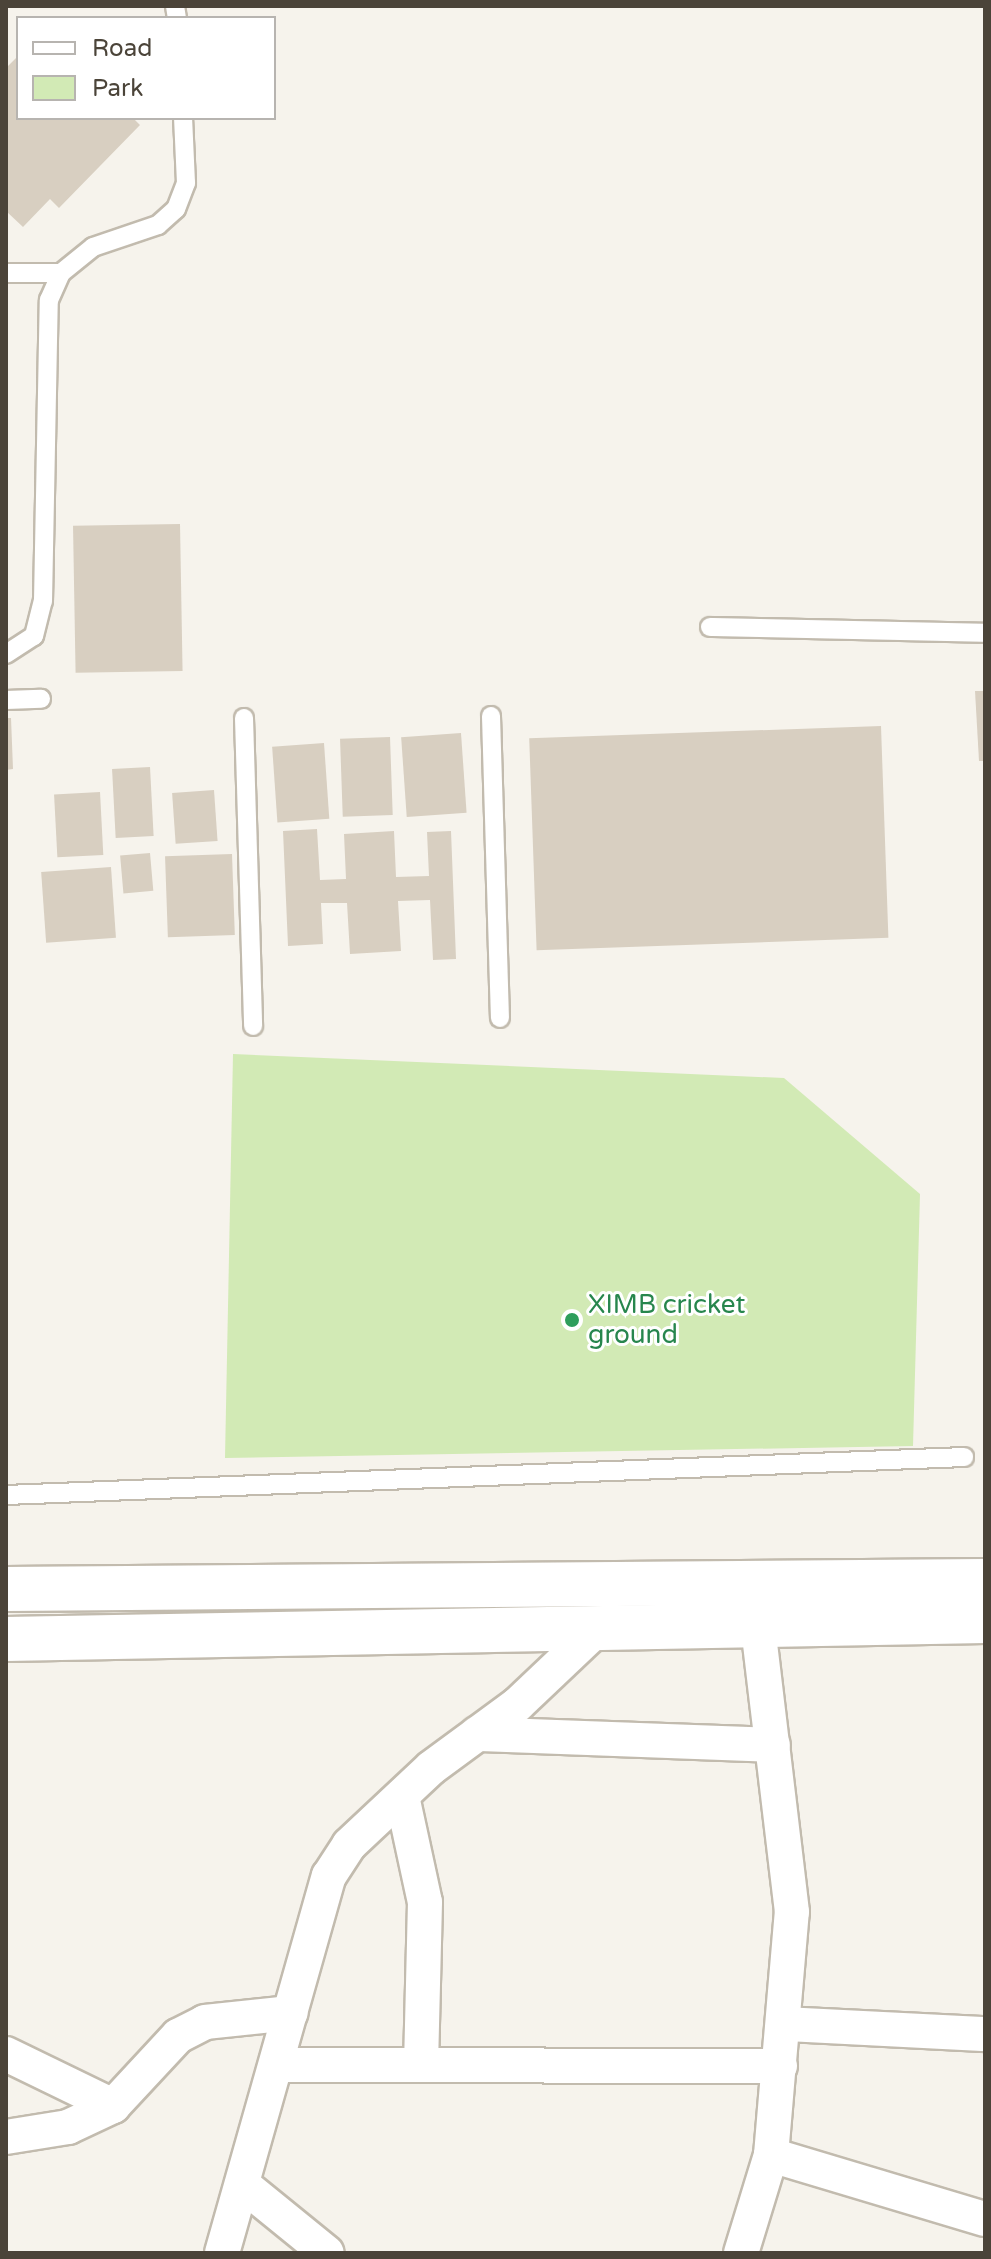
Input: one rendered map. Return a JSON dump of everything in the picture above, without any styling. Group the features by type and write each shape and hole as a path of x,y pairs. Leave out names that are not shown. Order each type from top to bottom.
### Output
{"street":[{"path":"6,1589 985,1581"},
{"path":"6,1639 985,1621"},
{"path":"741,2253 771,2155 785,2024 792,1912 758,1626"},
{"path":"222,2253 329,1876 349,1845 402,1796 518,1704 598,1628"},
{"path":"477,1734 773,1745"},
{"path":"402,1796 425,1902 421,2065"},
{"path":"6,2137 68,2127 113,2106 178,2036 205,2022 291,2013"},
{"path":"785,2024 985,2034"},
{"path":"6,2054 113,2106"},
{"path":"277,2065 780,2066"},
{"path":"771,2155 985,2219"},
{"path":"242,2184 327,2253"}],"lane":[{"path":"6,654 34,636 43,601 49,300 61,273 93,247 158,225 176,209 186,183 183,120"},
{"path":"6,273 61,273"},
{"path":"710,627 985,633"},
{"path":"6,700 41,699"},
{"path":"491,716 500,1018"},
{"path":"244,718 253,1026"},
{"path":"6,1495 964,1457"}],"green space":[{"name":"XIMB cricket ground","path":"233,1054 784,1078 920,1194 913,1446 225,1458"}],"building":[{"path":"16,58 16,120 135,120 140,125 59,208 50,199 23,227 6,211 6,68"},
{"path":"180,524 183,671 76,673 73,526"},
{"path":"975,691 985,691 985,761 979,761"},
{"path":"6,718 11,718 13,769 6,770"},
{"path":"881,726 888,938 537,950 529,738"},
{"path":"461,733 467,813 407,817 401,737"},
{"path":"390,737 393,815 343,817 340,739"},
{"path":"324,743 329,819 277,822 272,747"},
{"path":"150,767 154,836 116,838 112,769"},
{"path":"214,790 218,841 176,844 172,793"},
{"path":"100,792 103,855 57,857 54,794"},
{"path":"317,829 320,880 346,879 344,834 394,831 396,877 429,876 427,832 451,831 456,959 433,960 430,900 398,901 401,951 350,954 347,903 321,903 323,944 288,946 283,831"},
{"path":"150,853 153,891 123,893 120,856"},
{"path":"232,854 235,935 168,937 165,856"},
{"path":"111,867 116,938 46,943 41,872"}],"place":[{"name":"XIMB cricket ground","path":"572,1320"}]}
